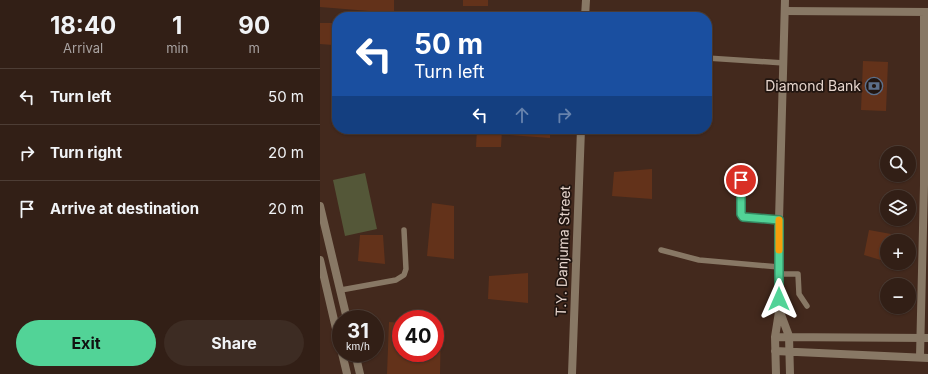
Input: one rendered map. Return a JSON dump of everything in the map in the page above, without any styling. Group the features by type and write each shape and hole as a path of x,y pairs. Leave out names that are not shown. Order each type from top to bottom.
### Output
{"street":[{"path":"585,12 586,0"},
{"path":"776,374 775,336 779,312 779,220 785,0"},
{"path":"775,351 924,357 926,12 785,11"},
{"name":"T.Y. Danjuma Street","path":"572,374 581,134"},
{"path":"320,206 345,310"},
{"path":"320,260 322,275 332,314"},
{"path":"779,312 789,336 790,374"},
{"path":"775,336 924,338"},
{"path":"344,362 347,374"},
{"path":"357,362 360,374"}],"lane":[{"path":"712,58 784,62"},
{"path":"741,180 741,214 743,217 779,220"},
{"path":"341,290 396,280 404,275 406,268 404,230"},
{"path":"661,250 699,260 798,274 799,294 807,306"}],"green space":[{"path":"365,173 377,229 345,236 333,180"}],"building":[{"path":"320,0 394,0 394,12 320,7"},
{"path":"463,0 488,0 488,6 463,6"},
{"path":"320,23 332,23 332,45 320,44"},
{"name":"Diamond Bank","path":"863,61 888,62 886,111 861,110"},
{"path":"477,134 502,134 501,147 476,147"},
{"path":"550,134 550,138 509,135"},
{"path":"652,169 652,199 612,196 614,172"},
{"path":"432,203 454,206 454,259 427,256"},
{"path":"869,230 891,234 880,234 880,260 864,255"},
{"path":"360,235 383,235 385,264 358,261"},
{"path":"528,273 528,303 488,299 489,276"},
{"path":"389,322 392,322 392,362 440,362 440,374 387,374"}],"slow traffic":[{"path":"779,220 779,250"}],"place":[{"name":"Diamond Bank","path":"874,86"}],"route":[{"path":"741,180 741,214 743,217 779,220 779,299"}]}
